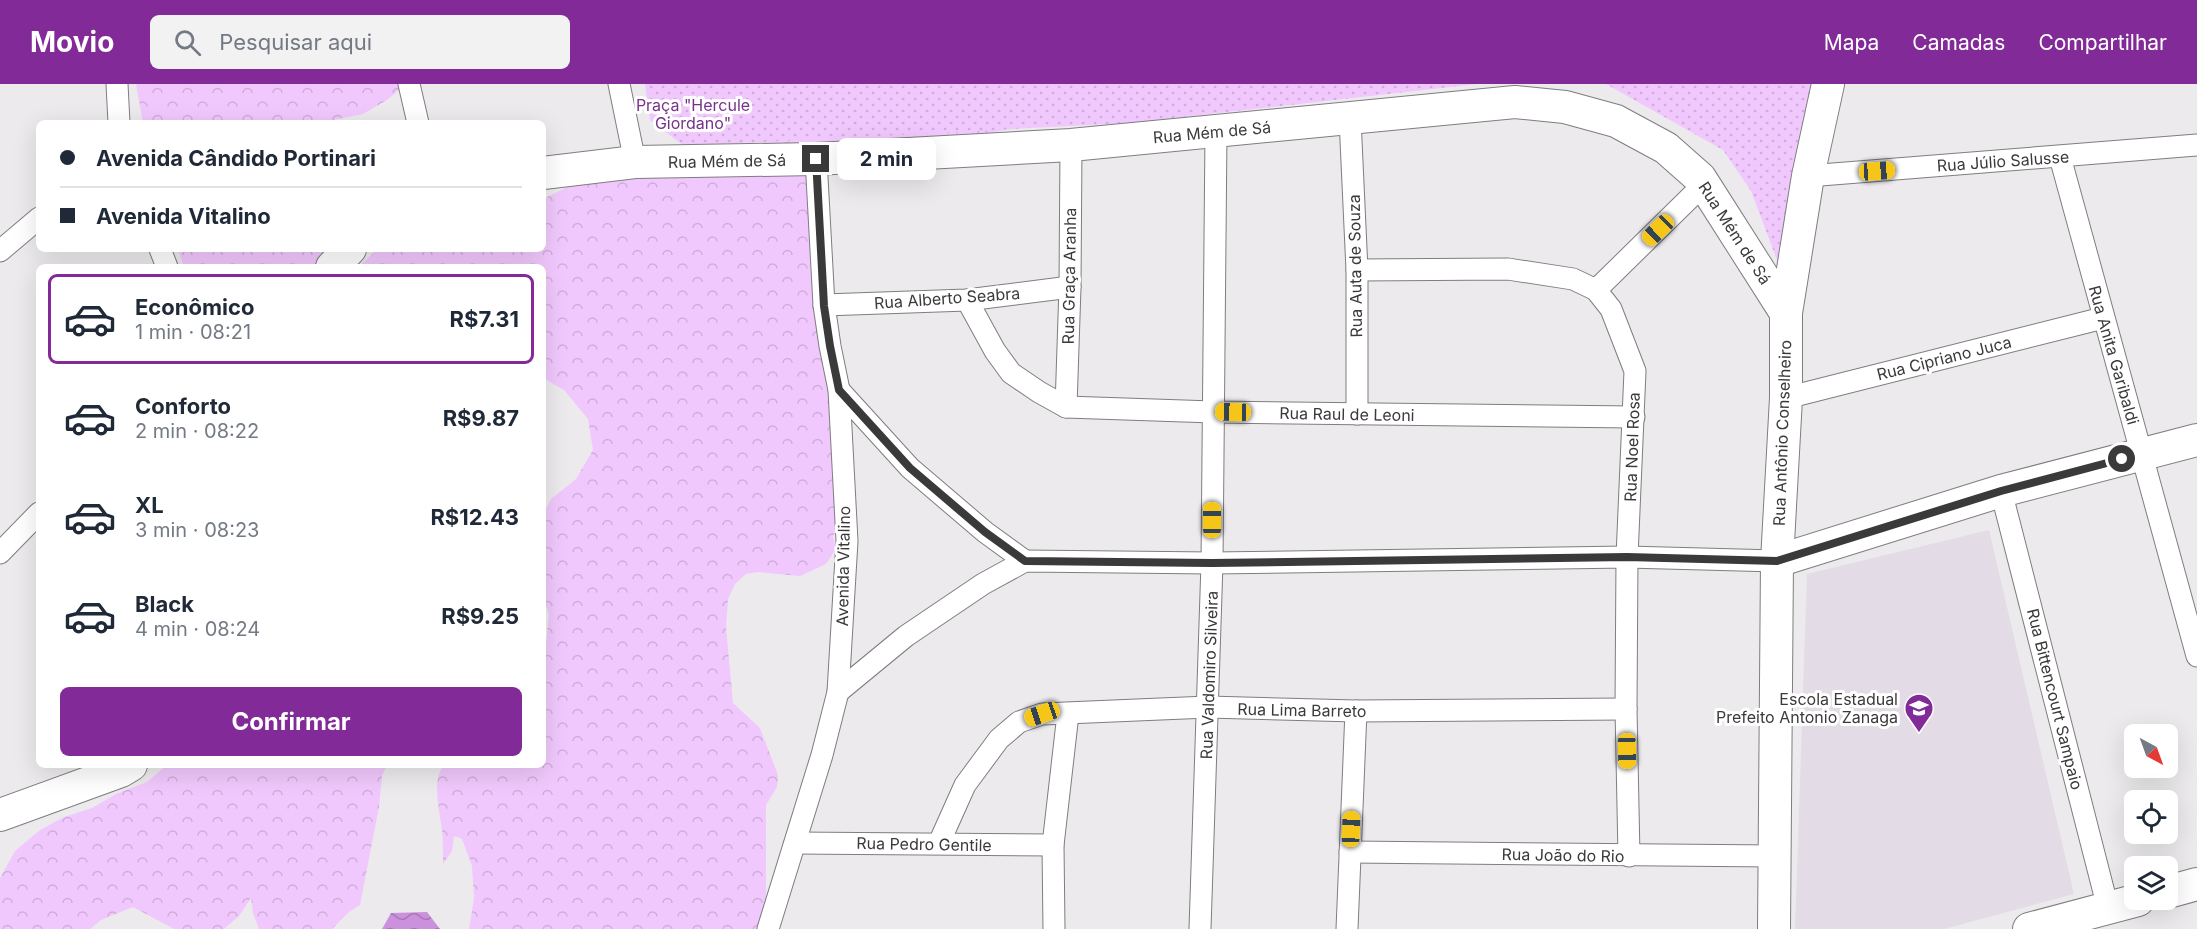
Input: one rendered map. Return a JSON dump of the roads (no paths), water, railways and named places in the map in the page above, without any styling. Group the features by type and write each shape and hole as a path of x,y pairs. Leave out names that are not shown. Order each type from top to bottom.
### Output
{"street":[{"path":"117,84 119,120"},
{"path":"409,84 417,120"},
{"path":"619,84 635,162"},
{"name":"Rua Antônio Conselheiro","path":"1774,929 1777,561 1786,398 1786,313 1808,176 1828,84"},
{"name":"Rua Mém de Sá","path":"546,173 635,162 816,159 1071,145 1515,102 1565,107 1616,121 1666,148 1700,178 1786,313"},
{"name":"Rua Auta de Souza","path":"1350,119 1357,270 1358,414"},
{"name":"Rua Valdomiro Silveira","path":"1200,929 1212,563 1216,132"},
{"name":"Rua Graça Aranha","path":"1066,407 1071,145"},
{"name":"Rua Júlio Salusse","path":"1808,176 2197,145"},
{"name":"Rua Anita Garibaldi","path":"2060,157 2142,454 2188,587 2197,656"},
{"name":"Avenida Vitalino","path":"768,929 822,755 838,692 847,541 839,390 824,306 816,159"},
{"path":"1357,270 1508,269 1573,279 1596,290 1704,184"},
{"path":"0,251 36,221"},
{"path":"335,264 347,252"},
{"name":"Rua Alberto Seabra","path":"824,306 967,300 1070,287"},
{"name":"Rua Noel Rosa","path":"1596,290 1611,309 1626,342 1635,371 1627,557 1626,709 1629,856"},
{"name":"Rua Raul de Leoni","path":"967,300 995,351 1011,373 1066,407 1213,412 1634,417"},
{"name":"Rua Cipriano Juca","path":"1786,398 2103,318"},
{"path":"839,390 910,468 985,532 1025,561"},
{"path":"838,692 906,636 983,584 1025,561 1212,563 1627,557 1777,561 2001,491 2197,440"},
{"name":"Rua Bittencourt Sampaio","path":"2001,491 2108,908"},
{"path":"0,553 36,516"},
{"name":"Rua Lima Barreto","path":"939,843 965,785 999,738 1018,722 1042,714 1208,707 1356,711 1626,709"},
{"path":"1347,929 1356,711"},
{"path":"1054,929 1053,845 1068,714"},
{"path":"0,815 126,768"},
{"name":"Rua Pedro Gentile","path":"795,843 1053,845"},
{"name":"Rua João do Rio","path":"1350,852 1775,856"},
{"path":"2178,889 2197,884"},
{"path":"2029,929 2124,904"}],"water":[{"path":"427,912 440,929 382,929 391,913"}],"place":[{"name":"Escola Estadual Prefeito Antonio Zanaga","path":"1919,734"}],"park label":[{"name":"Praça \"Hercule Giordano\"","path":"693,114"}]}
